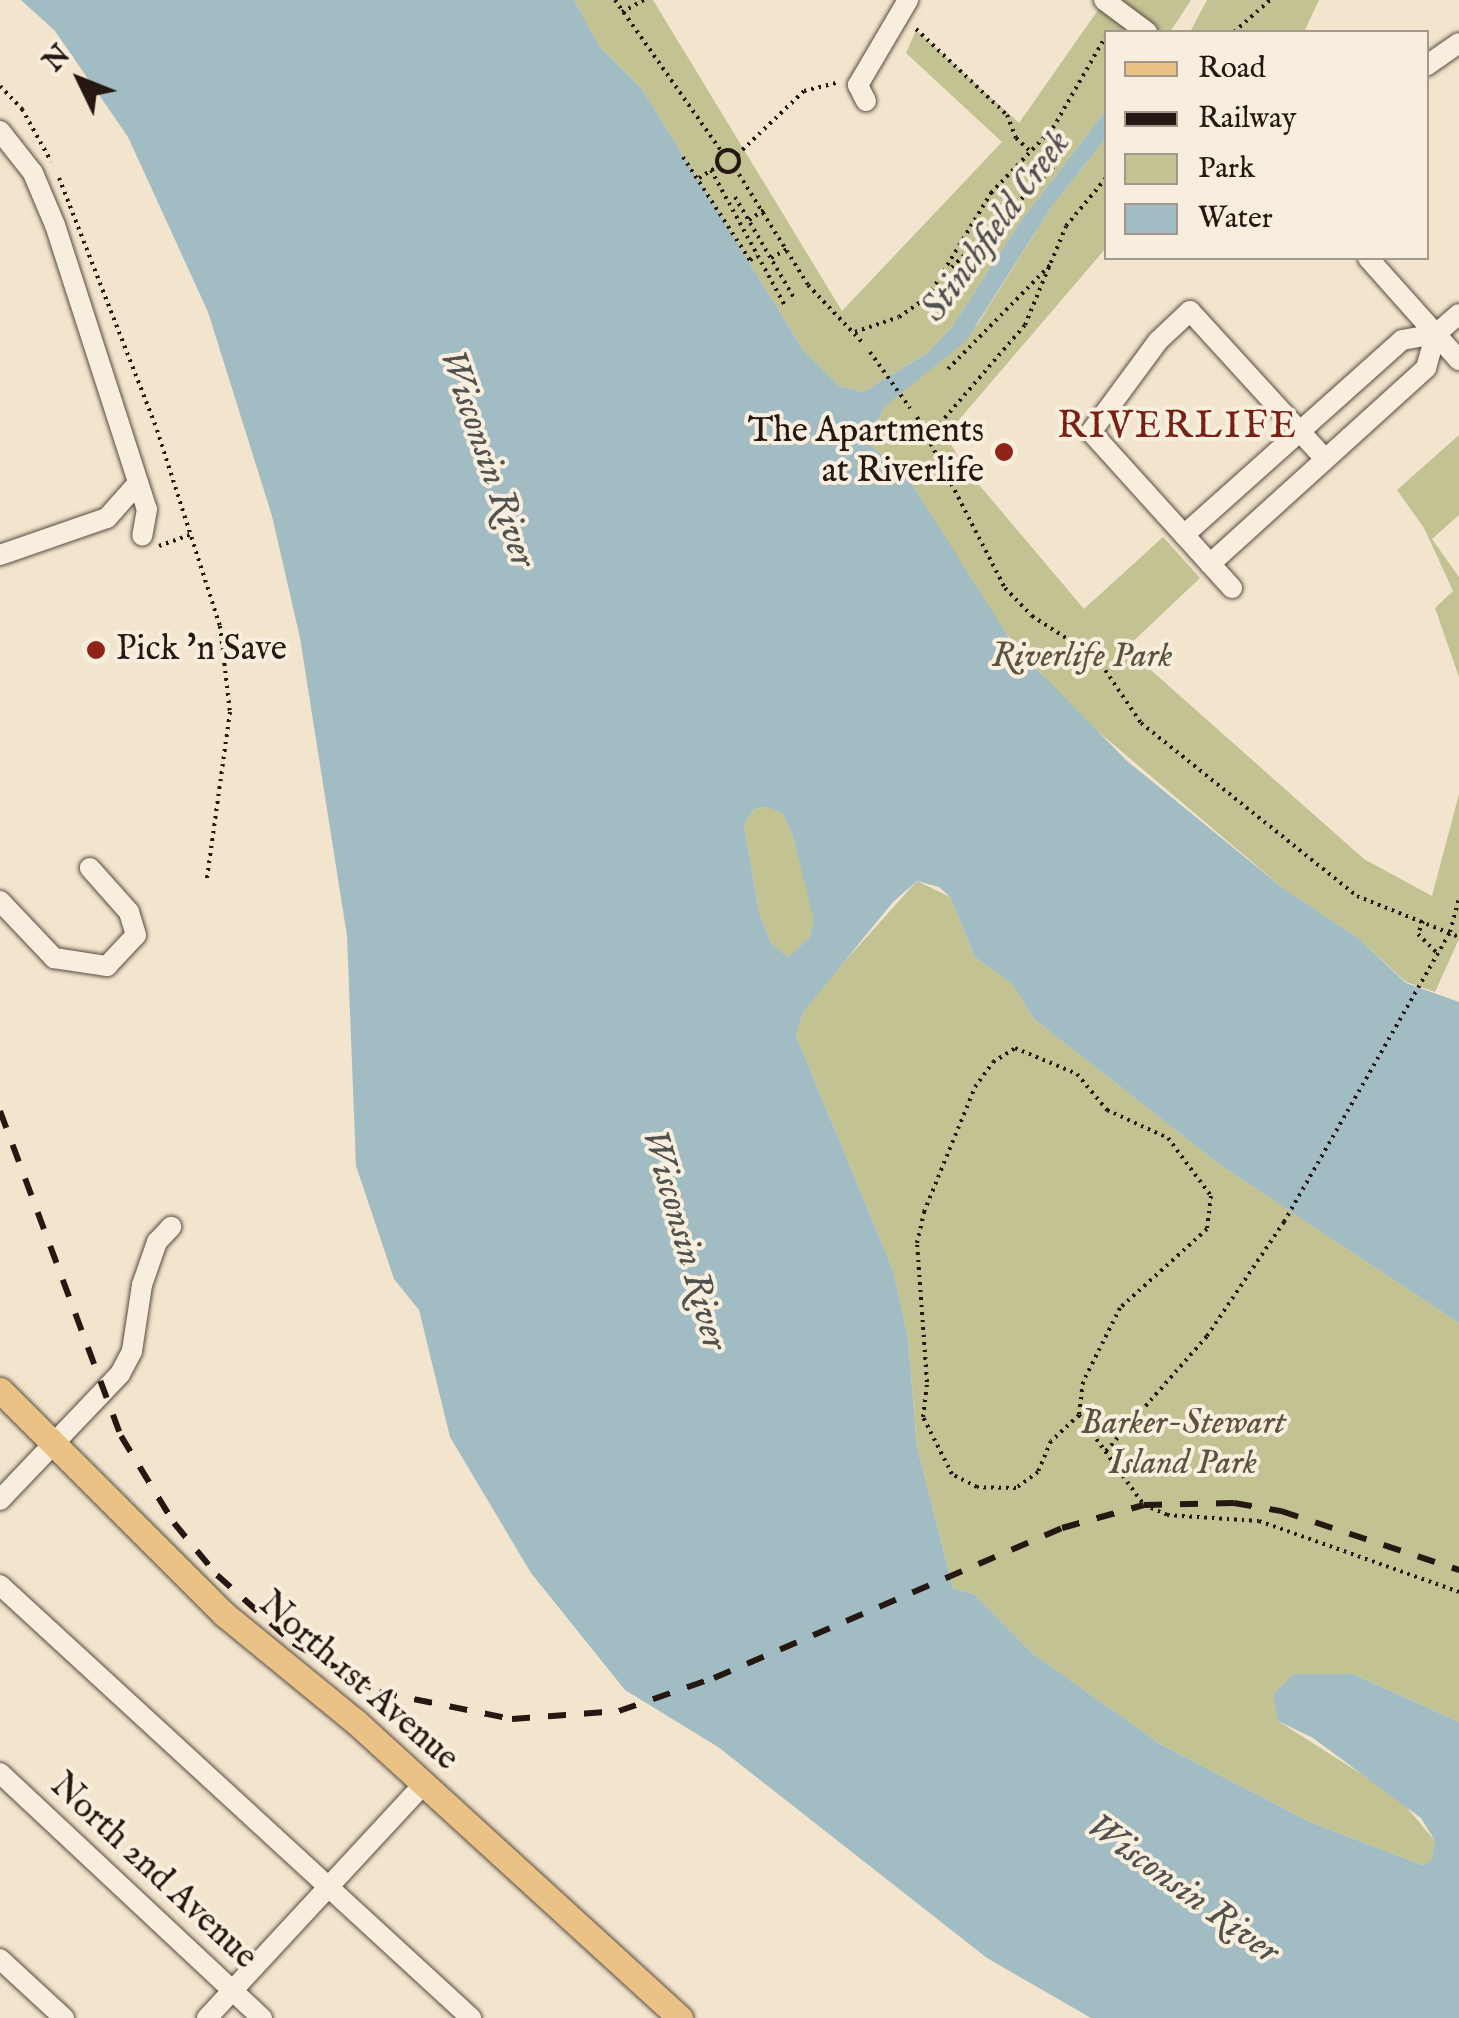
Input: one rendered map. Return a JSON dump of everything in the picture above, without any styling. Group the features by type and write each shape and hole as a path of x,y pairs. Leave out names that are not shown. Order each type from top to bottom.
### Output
{"main road":[{"name":"North 1st Avenue","path":"0,1390 224,1614 424,1784 680,2018"}],"street":[{"path":"862,95 908,0"},
{"path":"1104,0 1142,29"},
{"path":"1429,64 1459,43"},
{"path":"0,131 33,173 55,224 149,520 146,546"},
{"path":"1370,260 1459,360"},
{"path":"1232,588 1090,432 1168,329 1190,311 1326,459"},
{"path":"1184,535 1402,340 1436,334 1459,314"},
{"path":"1210,564 1431,363 1436,334"},
{"path":"0,555 107,518 138,484"},
{"path":"0,901 54,958 107,966 136,935 129,912 90,868"},
{"path":"0,1500 120,1374 132,1351 142,1285 157,1242 171,1227"},
{"path":"0,1585 471,2018"},
{"name":"North 2nd Avenue","path":"0,1773 262,2018"},
{"path":"206,2018 424,1784"},
{"path":"0,1959 64,2018"}],"path":[{"path":"615,0 722,152 738,156"},
{"path":"622,12 644,0"},
{"path":"1236,30 1270,0"},
{"path":"916,29 1007,114 1016,138 1032,153"},
{"path":"941,278 991,192 1032,153 1104,39"},
{"path":"862,95 838,82 809,88 738,156 735,168 808,286 864,344"},
{"path":"718,166 722,152"},
{"path":"683,158 750,260 757,256"},
{"path":"855,332 910,311 1054,167 1045,161"},
{"path":"699,178 718,166 735,168"},
{"path":"711,170 784,304"},
{"path":"930,435 1025,325 1070,219 1104,180"},
{"path":"735,196 794,298"},
{"path":"749,220 764,210"},
{"path":"771,258 787,248"},
{"path":"948,368 1052,263"},
{"path":"870,352 910,408"},
{"path":"917,417 930,435 974,534 1021,606 1088,650 1141,723 1372,906 1459,937"},
{"path":"930,435 950,438"},
{"path":"146,546 192,534"},
{"path":"1106,1451 1208,1336 1284,1222 1450,932 1459,899"},
{"path":"1423,922 1418,934 1438,954"},
{"path":"1014,1048 1077,1074 1107,1110 1168,1138 1211,1196 1206,1229 1120,1308 1096,1346 1079,1414 1051,1441 1038,1472 1016,1488 977,1486 952,1474 923,1418 927,1382 917,1243 924,1212 975,1087 993,1062 1014,1048"},
{"path":"1079,1414 1144,1505 1167,1515 1259,1522 1459,1592"}],"green space":[{"path":"574,0 653,0 842,311 1002,142 906,53 916,30 1019,123 1105,0 1191,0 1171,30 1104,30 1104,113 1020,222 952,327 927,353 863,392 839,386 804,351 642,89 600,47"},
{"path":"1207,0 1319,0 1305,30 1191,30"},
{"name":"Riverlife Park","path":"1104,141 1104,250 946,435 964,467 1084,609 1163,537 1200,578 1126,648 1364,859 1432,896 1459,794 1459,939 1435,992 1406,982 1358,938 1284,889 1075,712 989,614 906,475 869,444 884,407 977,325 1052,206"},
{"path":"1459,435 1459,515 1432,539 1459,577 1459,677 1435,608 1453,591 1424,528 1397,490"},
{"path":"754,809 782,811 792,833 815,921 810,937 788,957 771,943 759,912 744,825"},
{"name":"Barker-Stewart Island Park","path":"917,881 950,897 975,957 1012,984 1034,1019 1219,1164 1459,1323 1459,1722 1353,1674 1278,1721 1399,1798 1435,1841 1431,1861 1422,1865 1310,1822 1160,1744 1032,1653 974,1594 953,1588 917,1447 908,1337 893,1270 796,1036 803,1012 826,982"}],"water":[{"name":"Wisconsin River","path":"21,0 574,0 600,47 642,89 804,351 839,386 863,392 927,353 952,327 1020,222 1104,113 1104,141 1052,206 966,341 884,407 869,444 906,475 1014,646 1126,760 1284,889 1358,938 1406,983 1459,1002 1459,1323 1219,1164 1034,1019 1012,984 975,957 950,897 939,887 917,881 893,902 803,1012 796,1036 893,1270 908,1337 917,1447 953,1588 974,1594 1032,1653 1160,1744 1310,1822 1422,1865 1431,1861 1435,1841 1421,1818 1313,1738 1278,1721 1273,1695 1293,1674 1353,1674 1459,1722 1459,2018 1091,2018 987,1958 718,1747 625,1690 531,1573 450,1437 419,1310 394,1279 356,1166 347,936 300,638 272,516 208,312 128,137 55,31","holes":["766,807 782,812 792,833 814,920 810,937 788,957 771,943 759,912 744,825 754,809"]}],"railway":[{"path":"0,1111 121,1436 174,1523 217,1575 293,1643 379,1692 512,1719 619,1711 714,1678 1062,1528 1144,1505 1234,1503 1281,1511 1459,1570"}],"place":[{"name":"The Apartments at Riverlife","path":"1004,452"},
{"name":"Pick 'n Save","path":"96,650"}],"district":[{"name":"RIVERLIFE","path":"1178,428"}],"water label":[{"name":"Stinchfield Creek","path":"997,227"}]}
